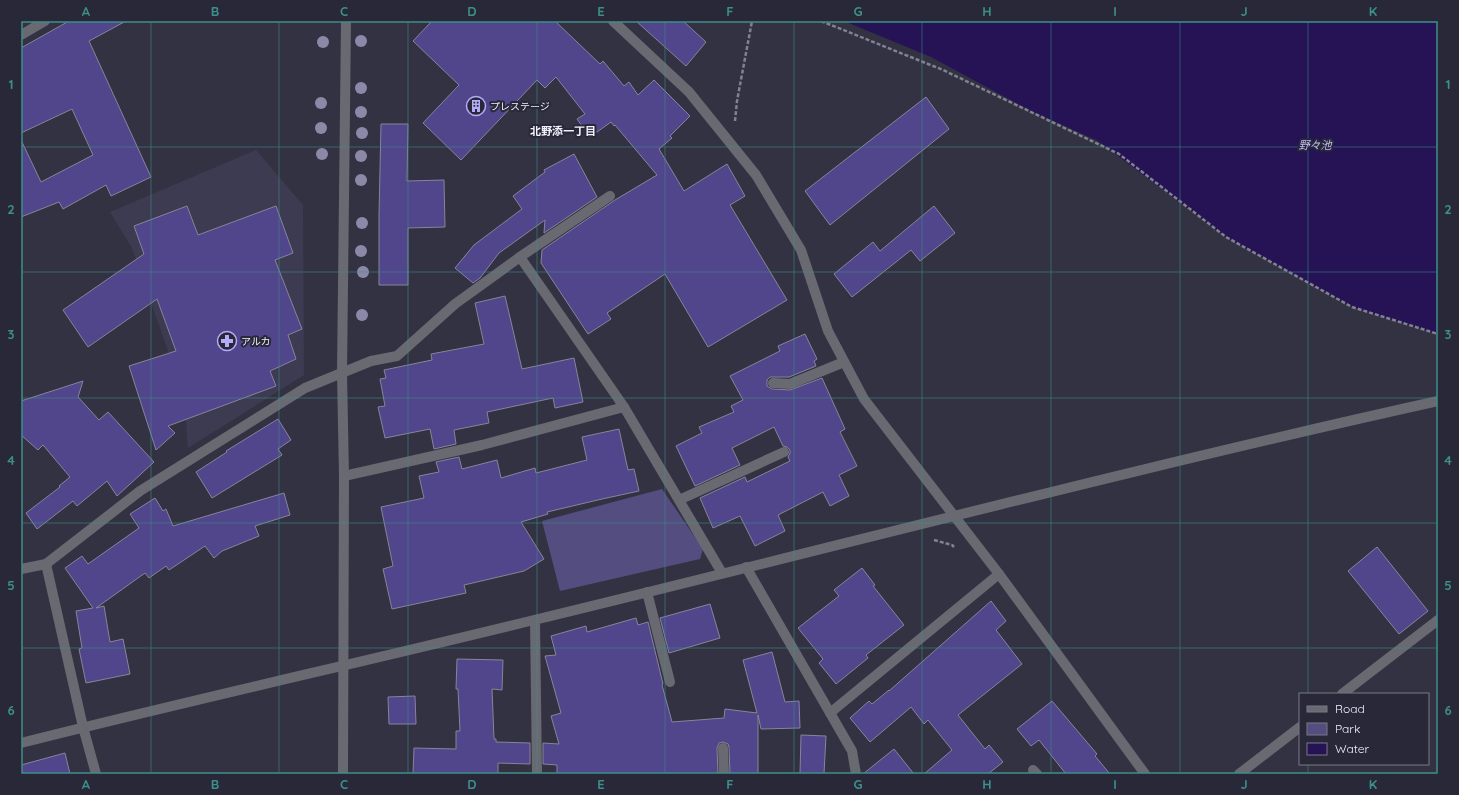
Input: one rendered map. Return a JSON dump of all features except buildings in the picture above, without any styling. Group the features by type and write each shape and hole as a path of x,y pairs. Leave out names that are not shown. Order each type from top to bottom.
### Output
{"street":[{"path":"21,35 45,21"},
{"path":"343,774 344,476 342,373 346,21"},
{"path":"613,21 689,92 756,175 801,250 828,331 864,399 999,574 1145,774"},
{"path":"21,569 46,564 140,491 305,388 371,362 397,356 456,304 520,257 610,196"},
{"path":"520,257 624,407 722,573"},
{"path":"773,383 790,384 844,362"},
{"path":"21,743 535,620 954,515 1330,425 1438,401"},
{"path":"344,476 482,445 624,407"},
{"path":"679,500 784,452"},
{"path":"46,564 83,727 96,774"},
{"path":"746,567 852,751 856,774"},
{"path":"830,713 999,574"},
{"path":"647,592 670,682"},
{"path":"535,620 537,774"},
{"path":"1343,693 1438,620"},
{"path":"1239,774 1299,728"},
{"path":"722,748 724,774"}],"path":[{"path":"732,145 737,101 752,21"},
{"path":"821,21 943,70 1119,154 1226,237 1352,307 1438,334"}],"shaded area":[{"path":"256,150 303,205 304,375 188,448 184,397 132,248 110,212"}],"green space":[{"path":"662,489 703,549 700,559 560,591 542,521"}],"water":[{"name":"野々池","path":"844,21 1438,21 1438,334 1352,307 1226,237 1098,141 1031,111 931,57"}],"place":[{"name":"プレステージ","path":"476,106"},
{"name":"アルカ","path":"227,341"}],"district":[{"name":"北野添一丁目","path":"563,131"}]}
